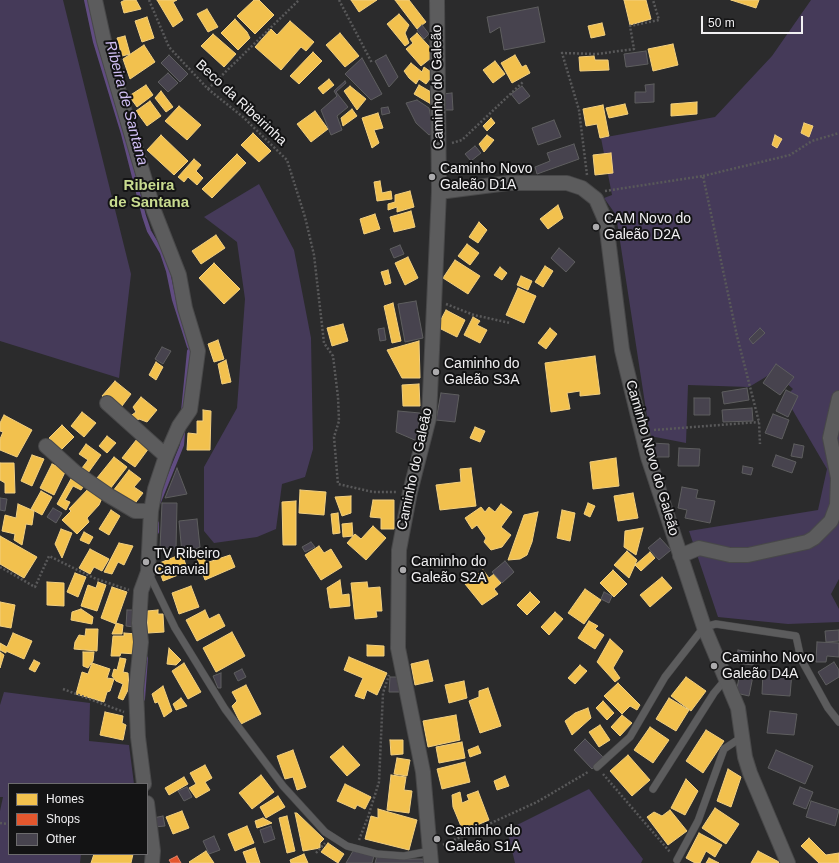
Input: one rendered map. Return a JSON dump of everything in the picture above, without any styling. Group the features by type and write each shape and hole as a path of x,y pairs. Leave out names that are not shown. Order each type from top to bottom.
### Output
{"street":[{"path":"95,0 104,41 154,211 179,275 185,308 198,351 190,410 179,426 166,456 155,489 151,511 148,572 141,593 141,642 136,690 137,717 144,783"},
{"name":"Caminho do Galeão","path":"431,857 423,772 398,654 399,550 410,492 429,418 440,146 437,0"},
{"path":"439,192 508,183 567,183 582,188 590,193"},
{"name":"Caminho Novo do Galeão","path":"590,193 596,200 606,222 622,350 648,457 704,627 738,708 742,737 750,773 788,863"},
{"path":"680,556 699,548 730,554 748,554 807,542 814,538 836,514 838,478 830,438 839,398"},
{"path":"107,403 166,456"},
{"path":"46,446 75,472 108,495 135,511 151,511"},
{"path":"148,810 154,851 152,863"}],"lane":[{"path":"148,572 175,628 226,709 283,786 329,835 347,846 377,854 431,857"},
{"path":"597,767 630,737 665,677 704,627 716,624 796,636 800,659 828,708 839,722"},
{"path":"653,789 714,692 725,680"},
{"path":"677,860 698,821 724,749 742,737"}],"path":[{"name":"Beco da Ribeirinha","path":"149,0 169,47 208,89 243,117 286,160 295,184 314,255 324,343 333,356 338,397 339,421 334,437 338,484 373,492 410,492"},
{"path":"208,89 299,0"},
{"path":"339,0 372,63"},
{"path":"653,0 659,20 630,26 634,48 597,54 562,53 579,110 590,193 703,176 790,154 812,141 839,133"},
{"path":"440,146 462,140 523,82"},
{"path":"703,176 737,336 759,422 760,444"},
{"path":"435,299 474,315 510,323"},
{"path":"642,431 759,422"},
{"path":"0,567 35,587 49,556 94,578 141,593"},
{"path":"355,848 368,817 379,782 383,693 390,670"},
{"path":"63,689 137,717"},
{"path":"431,857 537,802 597,767 677,860"},
{"path":"316,853 329,835"}],"shaded area":[{"path":"0,0 63,0 131,274 119,378 0,341"},
{"path":"811,0 839,0 839,579 831,594 839,609 839,622 788,624 718,617 689,531 818,510 827,469 785,397 793,389 774,372 749,387 688,385 686,443 650,436 616,215 604,198 612,195 601,138 715,117 772,56"},
{"path":"259,184 294,250 311,338 313,449 305,477 282,484 276,529 257,537 214,543 204,531 204,467 237,408 245,299 237,242 204,217"},
{"path":"4,692 90,703 89,741 129,745 134,783 8,783 8,855 81,855 80,863 0,863 0,811 3,797 0,797 0,705"},
{"path":"589,789 643,859 641,863 515,863 507,830"}],"building: Homes":[{"path":"125,0 136,0 141,9 124,13 121,2"},
{"path":"157,0 177,0 173,2 183,20 173,27"},
{"path":"254,0 259,0 274,15 255,34 237,16"},
{"path":"351,0 377,0 359,12"},
{"path":"395,0 409,0 426,22 417,29"},
{"path":"624,0 646,0 651,19 630,25"},
{"path":"731,0 759,0 756,8"},
{"path":"207,9 218,27 208,32 197,14"},
{"path":"399,14 409,25 405,33 409,43 405,46 387,24"},
{"path":"147,17 154,38 142,42 135,21"},
{"path":"235,19 247,32 250,38 238,50 221,33"},
{"path":"290,21 314,42 306,51 301,47 281,70 255,47 271,29 277,35"},
{"path":"602,23 605,35 591,38 588,26"},
{"path":"340,33 359,56 345,67 326,45"},
{"path":"417,33 436,54 421,66 406,49 413,43 410,39"},
{"path":"213,34 236,54 224,67 201,46"},
{"path":"125,36 130,54 122,56 117,38"},
{"path":"673,44 678,65 653,71 648,49"},
{"path":"144,45 155,62 130,79 123,59"},
{"path":"313,52 322,61 299,84 290,76"},
{"path":"515,55 522,67 526,65 530,73 512,83 501,63"},
{"path":"594,56 595,60 608,60 609,70 580,71 579,57"},
{"path":"495,61 505,74 493,83 483,70"},
{"path":"411,63 422,72 424,67 434,74 426,84 419,79 416,84 404,71"},
{"path":"329,79 334,85 323,94 318,88"},
{"path":"146,85 153,95 137,107 129,96"},
{"path":"419,85 431,92 431,104 414,94"},
{"path":"350,86 366,99 357,110 344,91"},
{"path":"161,91 173,107 166,112 155,98"},
{"path":"150,101 161,116 147,126 136,111"},
{"path":"697,102 697,114 671,116 671,104"},
{"path":"625,104 628,114 609,118 606,108"},
{"path":"603,105 609,136 600,138 597,124 586,126 583,109"},
{"path":"179,106 201,125 187,140 165,121"},
{"path":"352,109 357,116 343,126 341,118"},
{"path":"315,111 328,129 311,142 297,124"},
{"path":"378,113 383,128 374,130 379,143 372,148 362,118"},
{"path":"491,118 495,123 487,131 483,126"},
{"path":"804,123 813,126 809,137 801,133"},
{"path":"253,133 271,151 259,162 241,145"},
{"path":"161,135 188,161 174,175 147,150"},
{"path":"487,135 494,140 484,152 479,144"},
{"path":"775,135 782,139 777,148 772,145"},
{"path":"611,153 613,173 595,175 593,155"},
{"path":"237,154 246,163 212,198 202,189"},
{"path":"194,159 201,165 196,171 203,178 197,185 188,177 184,182 178,177"},
{"path":"380,181 382,193 391,191 392,199 377,201 374,182"},
{"path":"410,191 414,207 397,212 397,207 388,210 388,204 395,202 395,195"},
{"path":"558,205 563,218 548,229 540,219"},
{"path":"411,211 415,227 394,232 390,217"},
{"path":"375,214 380,229 364,234 360,219"},
{"path":"479,222 487,230 478,243 469,237"},
{"path":"216,235 225,248 201,264 192,251"},
{"path":"467,244 479,253 470,265 458,256"},
{"path":"408,257 418,278 405,285 395,263"},
{"path":"455,260 480,276 468,294 443,278"},
{"path":"214,263 240,289 224,304 199,278"},
{"path":"545,266 553,271 543,287 535,282"},
{"path":"500,267 507,273 502,280 494,275"},
{"path":"388,270 391,283 385,285 381,272"},
{"path":"521,276 532,281 528,290 517,285"},
{"path":"518,288 536,296 524,323 506,315"},
{"path":"393,303 401,341 392,343 384,306"},
{"path":"446,310 465,320 457,337 437,327"},
{"path":"473,317 480,321 477,325 487,330 480,343 464,335"},
{"path":"343,324 348,341 332,346 327,328"},
{"path":"550,328 557,334 546,349 538,343"},
{"path":"218,340 224,359 214,362 208,344"},
{"path":"419,341 420,378 402,378 387,350"},
{"path":"595,356 600,394 580,396 580,391 567,393 570,409 551,412 545,363"},
{"path":"226,360 231,382 222,384 218,364"},
{"path":"156,362 163,367 156,380 149,375"},
{"path":"115,381 131,394 119,410 102,396"},
{"path":"419,384 420,406 403,406 402,385"},
{"path":"141,397 157,410 147,422 139,419 133,423 129,417 136,412 133,407"},
{"path":"203,410 211,411 210,450 187,450 188,433 197,434 197,421 203,421"},
{"path":"82,412 96,423 84,437 71,426"},
{"path":"4,415 32,430 17,457 0,450 0,439 3,432 0,431 0,423"},
{"path":"62,425 74,437 61,450 49,438"},
{"path":"475,427 485,431 480,442 470,438"},
{"path":"107,436 116,443 107,453 99,446"},
{"path":"137,439 149,448 135,467 122,458"},
{"path":"86,444 101,455 88,473 82,468 88,460 79,454"},
{"path":"32,455 44,459 32,486 21,481"},
{"path":"114,457 127,467 110,489 97,478"},
{"path":"616,458 619,486 593,489 590,462"},
{"path":"0,463 14,463 15,493 5,493 5,483 0,480"},
{"path":"52,464 66,470 54,495 40,488"},
{"path":"471,468 476,506 440,510 436,485 461,482 460,469"},
{"path":"129,470 141,479 134,487 143,493 133,506 113,491"},
{"path":"72,477 85,484 81,490 73,486 65,500 70,502 66,510 57,504"},
{"path":"90,487 102,498 99,505 87,518 89,522 77,534 62,520 71,511 69,509"},
{"path":"300,490 326,492 324,515 299,513"},
{"path":"41,491 52,497 42,515 31,509"},
{"path":"633,493 638,518 618,521 614,496"},
{"path":"351,496 351,513 342,516 335,497"},
{"path":"373,500 394,500 394,529 381,529 381,518 370,517"},
{"path":"296,501 296,545 283,545 282,502"},
{"path":"588,503 595,506 590,517 584,514"},
{"path":"18,504 34,511 32,525 26,524 22,545 14,540 15,534 2,531 5,515 16,518"},
{"path":"501,504 512,512 501,527 511,535 502,547 491,550 484,542 486,538 477,525 472,529 465,518 481,507 485,512 489,507 495,512"},
{"path":"111,510 120,516 109,535 99,529"},
{"path":"562,510 575,513 570,541 557,538"},
{"path":"538,512 532,542 527,555 520,559 508,560 524,515"},
{"path":"338,513 340,533 333,534 331,514"},
{"path":"352,523 353,536 343,537 342,524"},
{"path":"373,526 386,538 366,560 347,543 355,534 361,539"},
{"path":"643,528 636,555 624,547 625,531"},
{"path":"61,529 72,533 62,558 55,544"},
{"path":"84,532 93,537 89,544 80,540"},
{"path":"0,536 37,557 24,578 0,564"},
{"path":"119,543 133,546 124,565 118,562 112,574 104,572"},
{"path":"319,546 324,553 331,549 342,567 321,580 305,555"},
{"path":"90,549 109,559 102,571 94,567 90,574 79,568"},
{"path":"201,550 206,563 230,555 235,567 205,580 195,552"},
{"path":"627,551 637,560 629,578 614,565"},
{"path":"650,552 655,558 641,571 635,565"},
{"path":"182,554 188,571 163,581 157,564"},
{"path":"483,570 489,578 494,574 501,583 494,589 498,594 482,605 465,584"},
{"path":"613,570 627,584 614,597 600,583"},
{"path":"75,573 86,577 78,597 67,592"},
{"path":"662,577 672,588 650,607 640,595"},
{"path":"340,580 342,595 349,594 350,606 330,608 327,588"},
{"path":"47,582 64,583 64,606 47,605"},
{"path":"98,582 106,585 97,611 81,606 88,585 96,588"},
{"path":"367,582 368,588 380,587 382,611 376,611 377,617 355,619 351,583"},
{"path":"191,586 199,607 179,614 172,593"},
{"path":"112,587 127,592 116,623 123,625 122,634 112,634 116,624 101,618"},
{"path":"585,589 601,600 584,624 568,613"},
{"path":"530,592 540,602 527,615 517,605"},
{"path":"0,602 15,605 11,628 0,626"},
{"path":"81,609 93,617 92,624 71,620 72,612"},
{"path":"158,610 158,614 163,614 164,632 148,633 147,611"},
{"path":"205,610 209,619 219,614 225,626 197,641 186,620"},
{"path":"555,612 563,619 549,635 541,627"},
{"path":"589,621 598,626 595,629 604,635 595,649 578,638"},
{"path":"86,629 98,629 97,651 74,649 75,642 79,635 85,636"},
{"path":"232,632 245,656 216,672 203,648"},
{"path":"13,633 32,641 24,659 0,650 0,643 7,647"},
{"path":"124,633 137,634 136,654 121,653 120,656 111,656 113,636 124,636"},
{"path":"610,639 623,651 613,668 620,678 615,682 597,662"},
{"path":"367,645 384,646 384,656 367,656"},
{"path":"169,648 181,660 176,665 167,664"},
{"path":"0,652 4,655 0,668"},
{"path":"83,652 94,652 93,661 88,668 83,666"},
{"path":"349,657 387,673 377,695 367,690 364,699 355,696 363,678 344,670"},
{"path":"120,658 126,659 123,672 128,673 129,688 123,700 118,698 123,684 116,681 112,676 114,669 117,670"},
{"path":"34,660 40,663 35,672 29,669"},
{"path":"428,660 433,681 415,685 411,664"},
{"path":"92,663 110,669 107,678 114,679 110,691 107,692 104,702 76,694 82,672 88,674"},
{"path":"184,663 201,692 188,699 172,671"},
{"path":"580,665 587,671 575,684 568,678"},
{"path":"686,677 706,691 691,711 671,696"},
{"path":"464,681 467,698 449,703 445,685"},
{"path":"618,683 640,705 637,710 630,706 622,714 604,696"},
{"path":"246,685 261,714 241,724 232,706 237,701 232,692"},
{"path":"163,686 172,711 164,717 158,702 155,703 152,694"},
{"path":"488,688 501,726 480,733 469,701 479,697 479,691"},
{"path":"181,698 187,706 176,710 173,704"},
{"path":"669,698 689,710 676,731 656,719"},
{"path":"603,701 614,713 607,720 596,708"},
{"path":"588,708 591,718 572,735 565,721 575,713"},
{"path":"105,712 123,716 122,723 126,725 123,740 100,735"},
{"path":"456,715 460,740 428,747 423,721"},
{"path":"622,715 632,723 620,736 611,727"},
{"path":"600,725 610,740 599,747 589,732"},
{"path":"650,727 669,740 653,763 634,750"},
{"path":"706,730 724,741 703,773 686,761"},
{"path":"390,740 403,740 403,754 391,755"},
{"path":"462,742 465,758 439,763 436,747"},
{"path":"343,746 360,765 347,776 330,757"},
{"path":"478,746 481,753 470,757 468,750"},
{"path":"293,750 306,787 297,790 293,777 285,779 277,756"},
{"path":"628,755 650,780 632,796 610,771"},
{"path":"397,758 410,760 407,776 394,774"},
{"path":"465,762 470,782 442,789 437,769"},
{"path":"205,765 212,778 205,782 210,790 196,798 189,788 196,784 190,773"},
{"path":"728,769 741,777 731,807 717,801"},
{"path":"261,775 274,792 252,809 239,793"},
{"path":"391,775 406,777 404,790 412,791 409,813 387,810"},
{"path":"505,776 509,786 497,790 494,781"},
{"path":"184,777 188,784 169,795 165,788"},
{"path":"686,779 698,791 685,815 671,808"},
{"path":"345,784 371,797 365,809 357,805 355,809 337,801"},
{"path":"478,791 489,820 463,831 453,807 452,795 460,792 462,803 469,800 467,795"},
{"path":"278,796 285,807 266,818 260,807"},
{"path":"715,808 739,824 726,844 702,828"},
{"path":"378,809 417,820 409,850 365,839 371,816 378,818"},
{"path":"670,810 687,831 668,845 647,817 654,812 662,816"},
{"path":"182,811 189,828 173,834 166,817"},
{"path":"295,813 297,813 324,839 320,843 320,848 303,851"},
{"path":"287,816 295,851 287,853 279,818"},
{"path":"263,818 272,823 257,828 255,821"},
{"path":"247,826 254,843 235,851 228,834"},
{"path":"699,833 722,845 715,857 706,851 700,863 695,863 686,858"},
{"path":"809,838 826,855 839,853 839,863 819,863 801,846"},
{"path":"328,843 344,854 338,863 321,852"},
{"path":"255,848 260,863 247,863 243,852"},
{"path":"206,851 214,863 189,862"},
{"path":"758,851 779,862 751,863"},
{"path":"304,854 308,863 291,863 290,860"},
{"path":"94,855 133,855 131,863 91,863"},
{"path":"709,858 719,863 706,863"}],"building: Shops":[{"path":"177,856 181,863 171,863 169,860"}],"building: Other":[{"path":"538,7 545,42 504,50 500,27 490,33 487,17"},
{"path":"422,25 429,34 424,39 417,30"},
{"path":"646,51 648,64 626,67 624,54"},
{"path":"169,55 188,74 180,82 161,63"},
{"path":"386,55 398,77 389,87 375,61"},
{"path":"362,58 382,94 371,100 345,74"},
{"path":"168,73 178,83 168,92 158,82"},
{"path":"345,81 346,83 336,92 348,107 337,116 342,130 331,135 321,110 337,96 334,91"},
{"path":"654,84 654,102 635,103 635,92 646,92 645,85"},
{"path":"522,86 530,96 519,104 511,94"},
{"path":"452,93 453,110 442,110 442,94"},
{"path":"417,100 429,108 434,132 429,135 416,123 406,103"},
{"path":"388,107 390,113 382,115 381,108"},
{"path":"554,120 561,137 538,145 532,128"},
{"path":"574,144 579,159 537,174 535,167 550,161 547,153"},
{"path":"475,146 481,153 471,161 465,154"},
{"path":"400,245 404,254 394,258 390,249"},
{"path":"559,248 575,262 566,272 551,258"},
{"path":"416,301 423,338 405,342 398,304"},
{"path":"384,328 386,340 380,341 378,329"},
{"path":"760,328 765,333 753,344 749,339"},
{"path":"162,347 171,351 163,364 155,359"},
{"path":"776,364 794,377 780,395 763,383"},
{"path":"747,388 749,400 724,404 722,392"},
{"path":"786,390 798,396 788,417 776,411"},
{"path":"441,393 459,395 455,422 436,420"},
{"path":"694,398 710,398 710,415 694,415"},
{"path":"752,408 753,421 723,422 722,410"},
{"path":"398,411 420,413 417,441 396,432"},
{"path":"773,414 789,420 782,439 765,433"},
{"path":"651,443 669,444 669,457 651,457"},
{"path":"794,444 804,446 802,458 791,456"},
{"path":"679,448 700,449 699,466 678,466"},
{"path":"776,455 796,462 792,473 772,466"},
{"path":"743,466 753,468 751,475 742,473"},
{"path":"177,468 187,494 165,498"},
{"path":"682,487 698,490 696,498 715,501 710,523 685,518 687,510 678,508"},
{"path":"0,498 7,499 5,511 0,510"},
{"path":"162,503 177,503 176,549 160,548"},
{"path":"53,508 62,513 56,523 47,517"},
{"path":"197,519 200,547 182,554 179,521"},
{"path":"660,538 671,550 659,560 648,548"},
{"path":"311,542 315,547 305,552 302,547"},
{"path":"505,561 514,572 502,583 492,572"},
{"path":"604,592 612,596 609,603 601,599"},
{"path":"127,610 135,610 134,627 126,626"},
{"path":"839,630 839,641 826,642 825,631"},
{"path":"817,642 839,643 839,657 827,656 826,662 816,662"},
{"path":"738,650 755,653 753,665 736,663"},
{"path":"834,662 839,670 839,677 826,685 818,672"},
{"path":"242,669 246,677 238,681 234,673"},
{"path":"763,670 792,672 790,696 762,694"},
{"path":"221,673 221,688 218,688 213,676"},
{"path":"740,673 753,676 749,696 736,693"},
{"path":"390,677 401,677 400,692 389,692"},
{"path":"770,711 797,714 794,735 767,733"},
{"path":"585,739 604,758 592,769 574,750"},
{"path":"776,750 813,766 805,784 768,768"},
{"path":"187,787 192,797 184,801 178,791"},
{"path":"800,787 813,792 806,809 793,804"},
{"path":"811,801 839,810 835,826 806,817"},
{"path":"163,816 165,826 154,827 153,818"},
{"path":"271,826 275,839 264,843 260,830"},
{"path":"214,836 220,850 209,854 203,841"},
{"path":"353,851 374,856 372,863 346,863"},
{"path":"377,856 400,859 423,859 424,863 375,863"}],"waterway":[{"name":"Ribeira de Santana","path":"86,0 95,42 123,134 144,216 149,231 162,253 168,271 174,300 189,347"},
{"name":"Ribeira de Santana","path":"183,411 189,351"},
{"name":"Ribeira de Santana","path":"159,502 182,445 183,433"},
{"name":"Ribeira de Santana","path":"157,523 157,532"},
{"name":"Ribeira de Santana","path":"143,699 146,658"}],"place":[{"name":"Caminho Novo Galeão D1A","path":"432,177"},
{"name":"CAM Novo do Galeão D2A","path":"596,227"},
{"name":"Caminho do Galeão S3A","path":"436,372"},
{"name":"TV Ribeiro Canavial","path":"146,562"},
{"name":"Caminho do Galeão S2A","path":"403,570"},
{"name":"Caminho Novo Galeão D4A","path":"714,666"},
{"name":"Caminho do Galeão S1A","path":"437,839"}],"district":[{"name":"Ribeira de Santana","path":"149,194"}]}
